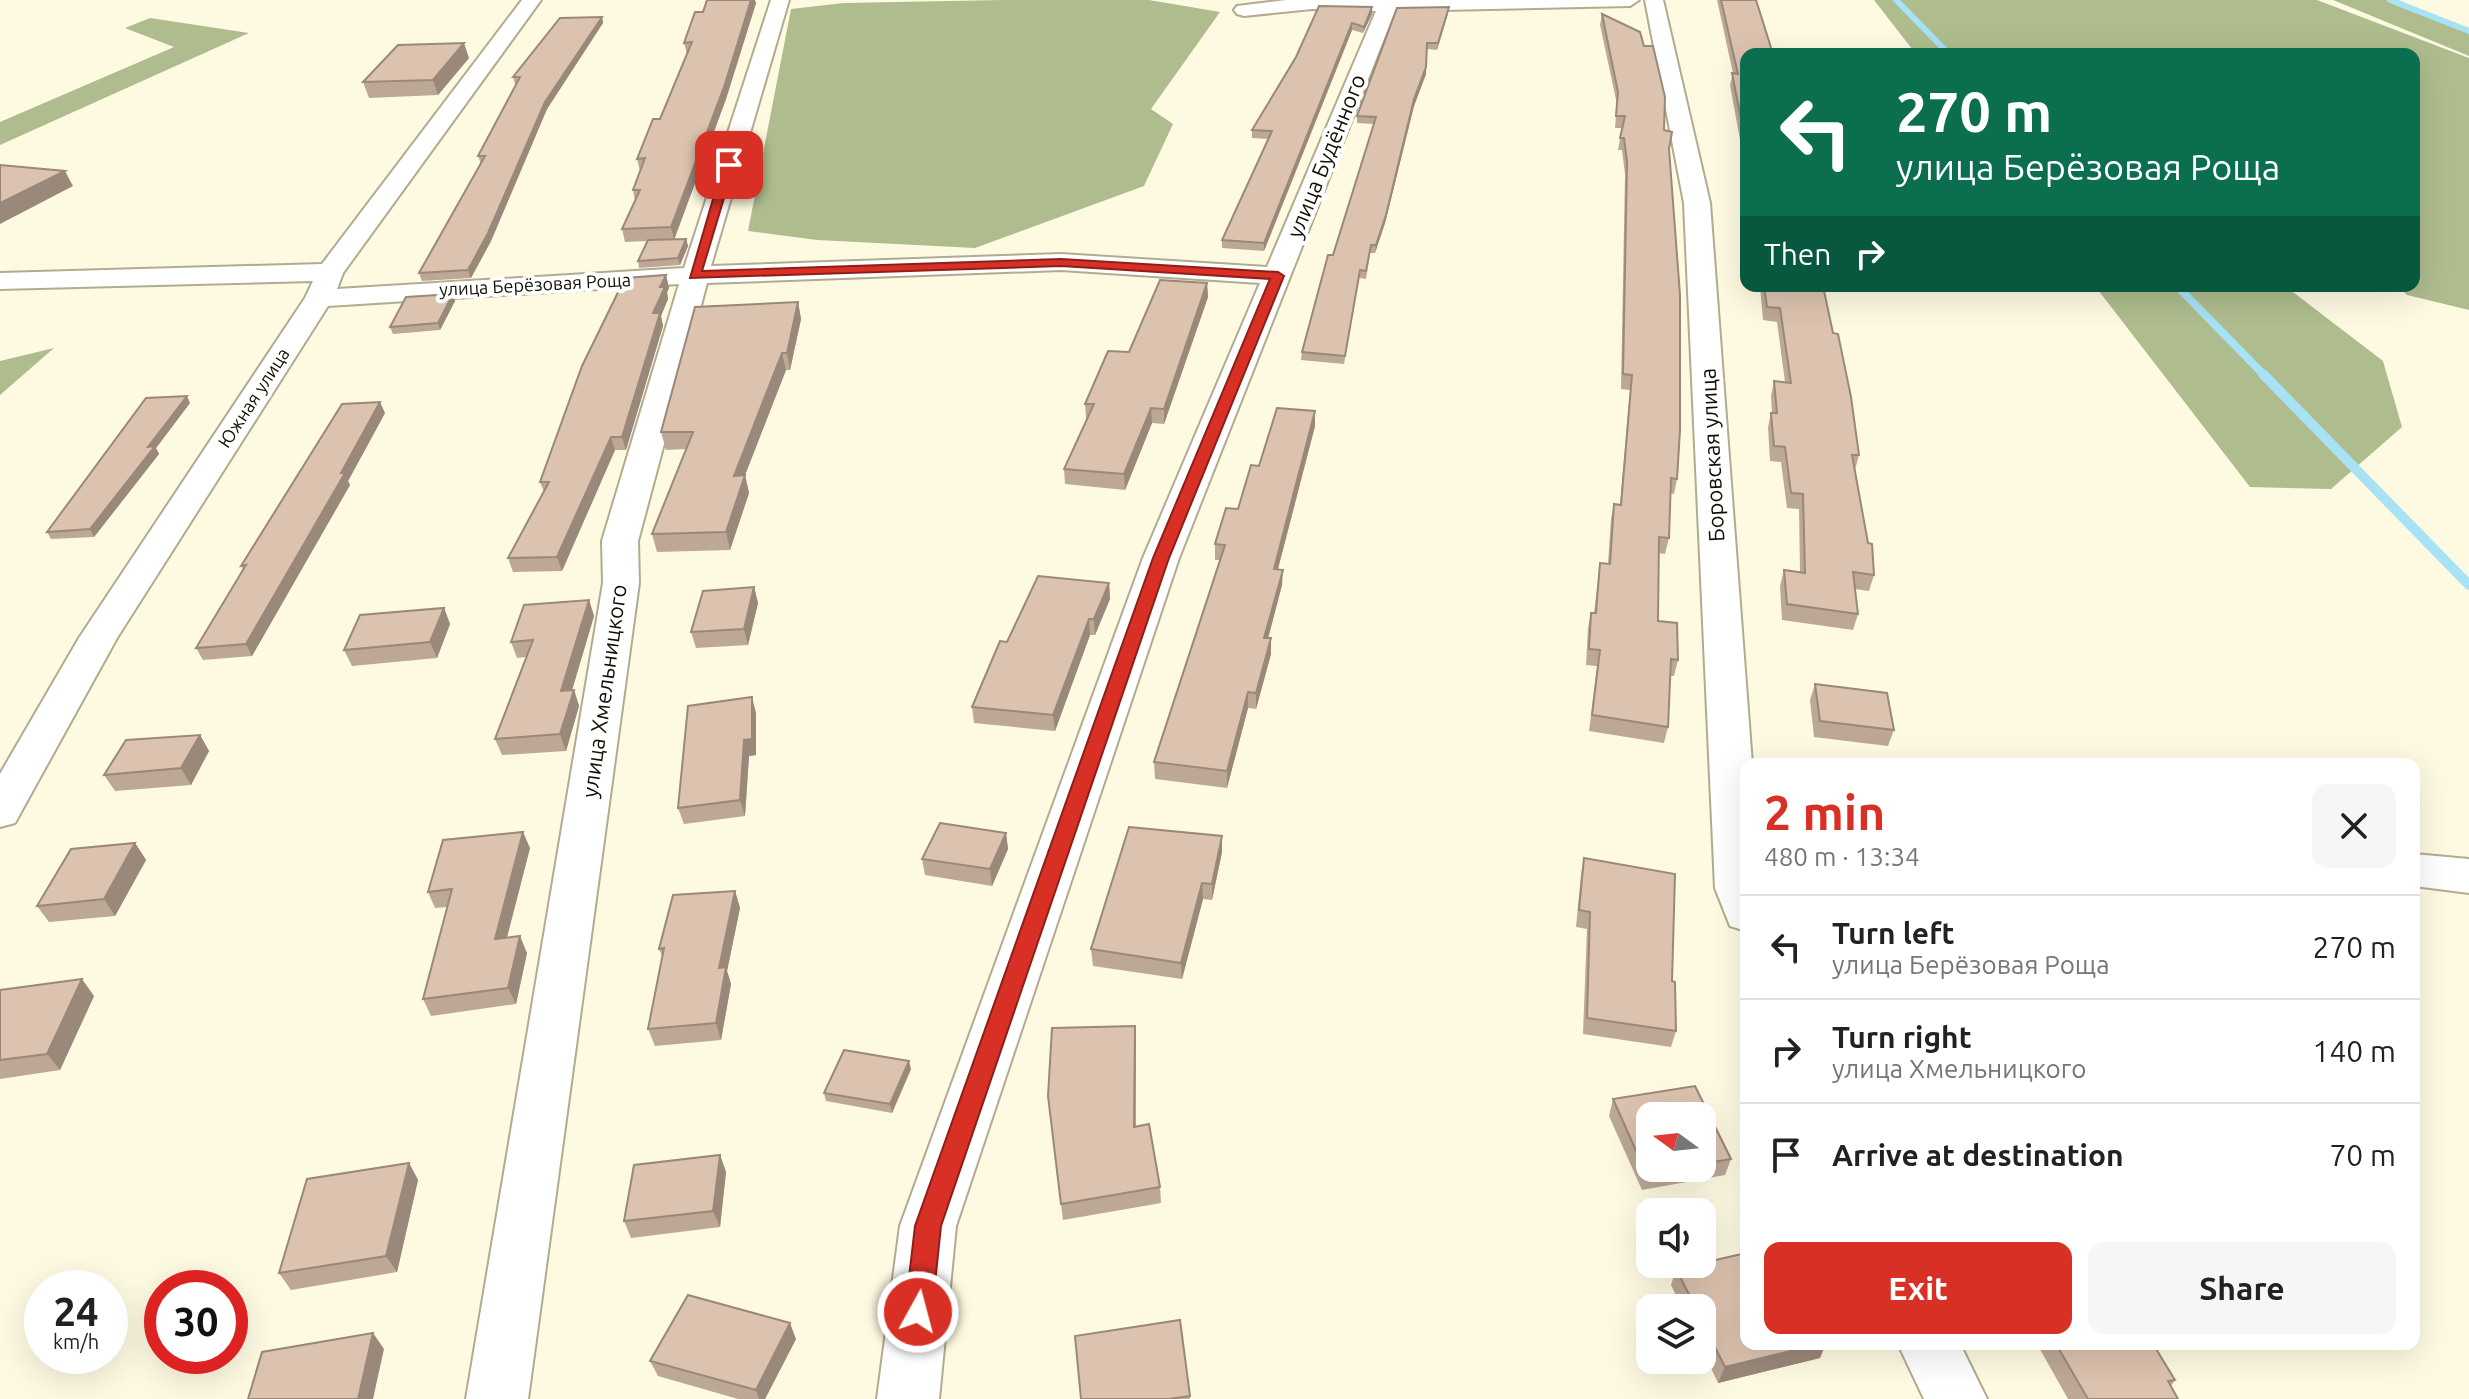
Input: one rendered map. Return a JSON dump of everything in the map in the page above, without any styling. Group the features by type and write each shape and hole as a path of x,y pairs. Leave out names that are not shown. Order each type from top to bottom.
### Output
{"street":[{"name":"Южная улица","path":"0,812 98,638 325,285 532,0"},
{"name":"улица Хмельницкого","path":"497,1399 621,583 620,541 695,275 780,0"},
{"path":"1244,10 1312,3 1445,7 1630,0"},
{"name":"Боровская улица","path":"1654,0 1697,203 1739,775 1740,894"},
{"name":"улица Будённого","path":"908,1399 928,1226 1161,558 1388,4"},
{"name":"улица Берёзовая Роща","path":"0,281 325,285 1061,262 1278,276"},
{"path":"2420,871 2469,876"},
{"path":"1931,1350 1956,1399"}],"green space":[{"path":"1149,0 1220,12 1151,109 1173,124 1144,186 975,248 817,240 748,231 791,9 844,3"},
{"path":"1874,0 2317,0 2469,58 2469,310 2404,292 2420,292 2420,48 1911,48"},
{"path":"2333,0 2398,0 2469,33 2469,56"},
{"path":"150,18 249,33 0,145 0,122 174,47 125,28"},
{"path":"2100,292 2293,292 2383,361 2402,427 2331,489 2250,487"},
{"path":"54,348 0,395 0,361"}],"building":[{"path":"707,0 751,0 724,87 671,227 622,229 640,190 633,190 645,158 637,159 653,119 660,119 692,42 684,43 695,12 703,12"},
{"path":"1721,0 1756,0 1771,48 1740,48 1740,114 1732,73 1738,74"},
{"path":"1319,6 1372,7 1364,27 1352,23 1264,243 1222,240 1272,131 1252,130 1296,57"},
{"path":"1449,7 1438,43 1427,43 1426,67 1414,99 1386,215 1376,245 1371,245 1366,271 1360,270 1345,356 1302,352 1328,255 1333,255 1376,117 1357,116 1397,8"},
{"path":"1602,14 1640,32 1644,46 1653,46 1665,97 1664,130 1672,132 1669,149 1680,295 1680,430 1677,479 1671,478 1669,538 1659,537 1658,621 1677,623 1678,660 1671,659 1668,727 1592,715 1600,650 1589,649 1591,613 1596,613 1600,563 1610,564 1614,504 1621,505 1632,375 1623,374 1627,162 1624,138 1620,138 1625,116 1616,116 1618,92"},
{"path":"602,17 545,102 488,233 468,270 419,273 485,156 478,156 520,77 513,77 560,18"},
{"path":"464,43 433,80 363,82 398,45"},
{"path":"0,165 65,171 0,203"},
{"path":"686,239 678,258 638,261 648,240"},
{"path":"666,275 660,287 665,287 653,313 660,313 622,437 611,437 557,557 508,558 549,482 540,482 582,366 625,278"},
{"path":"1160,280 1207,283 1164,409 1151,408 1124,474 1064,469 1094,404 1085,404 1108,351 1129,352"},
{"path":"1765,292 1824,292 1833,333 1838,334 1859,455 1852,455 1868,543 1872,544 1874,575 1853,572 1858,614 1787,604 1784,570 1805,573 1803,494 1791,493 1785,447 1774,446 1771,413 1777,413 1774,381 1791,383 1780,308 1767,307"},
{"path":"453,294 438,323 390,327 406,297"},
{"path":"798,302 787,353 782,353 734,476 745,475 726,532 652,534 693,432 661,432 695,307"},
{"path":"187,396 148,447 155,446 90,529 47,532 146,398"},
{"path":"380,402 341,473 345,473 246,644 196,648 246,565 241,566 342,404"},
{"path":"1277,408 1315,411 1274,569 1283,570 1264,638 1271,638 1256,693 1248,692 1227,771 1154,762 1225,545 1215,544 1226,508 1238,509 1251,465 1259,466"},
{"path":"1038,576 1109,583 1094,619 1089,619 1053,715 972,707 1000,641 1007,642"},
{"path":"754,587 744,629 691,632 703,591"},
{"path":"589,600 561,691 574,690 560,734 495,739 533,640 511,642 524,605"},
{"path":"444,608 430,642 344,650 360,615"},
{"path":"1815,684 1887,693 1894,730 1820,721"},
{"path":"752,697 752,739 744,740 740,800 678,808 688,706"},
{"path":"200,735 181,768 104,775 126,740"},
{"path":"940,823 1006,833 990,869 922,859"},
{"path":"1129,827 1222,836 1212,884 1202,883 1181,963 1091,949"},
{"path":"523,832 495,939 520,936 508,988 423,999 452,889 428,892 443,840"},
{"path":"135,843 104,899 37,906 71,849"},
{"path":"1584,858 1675,874 1672,981 1675,982 1676,1031 1587,1018 1590,912 1579,910"},
{"path":"735,891 719,968 726,967 716,1023 648,1029 664,948 659,949 673,895"},
{"path":"82,979 47,1054 0,1060 0,990"},
{"path":"1135,1026 1134,1127 1149,1124 1160,1187 1061,1204 1048,1096 1052,1028"},
{"path":"844,1050 909,1061 890,1104 824,1093"},
{"path":"1695,1086 1703,1102 1636,1102 1636,1151 1613,1099"},
{"path":"1716,1129 1731,1159 1716,1162"},
{"path":"720,1155 713,1211 624,1221 634,1165"},
{"path":"409,1163 386,1256 279,1273 307,1179"},
{"path":"1740,1254 1740,1350 1794,1350 1725,1367 1716,1349 1716,1294 1689,1294 1681,1278 1716,1278 1716,1260"},
{"path":"688,1295 790,1323 756,1390 650,1361"},
{"path":"1180,1320 1190,1396 1169,1399 1081,1399 1075,1336"},
{"path":"373,1333 358,1399 248,1399 262,1352"},
{"path":"2059,1350 2157,1350 2175,1380 2168,1381 2178,1399 2088,1399"}],"waterway":[{"path":"1896,0 1943,48"},
{"path":"2390,0 2469,31"},
{"path":"2183,292 2265,376"},
{"path":"2263,374 2469,585"}],"route":[{"path":"729,165 695,275 1061,262 1278,276 1161,558 928,1226 918,1312"}]}
